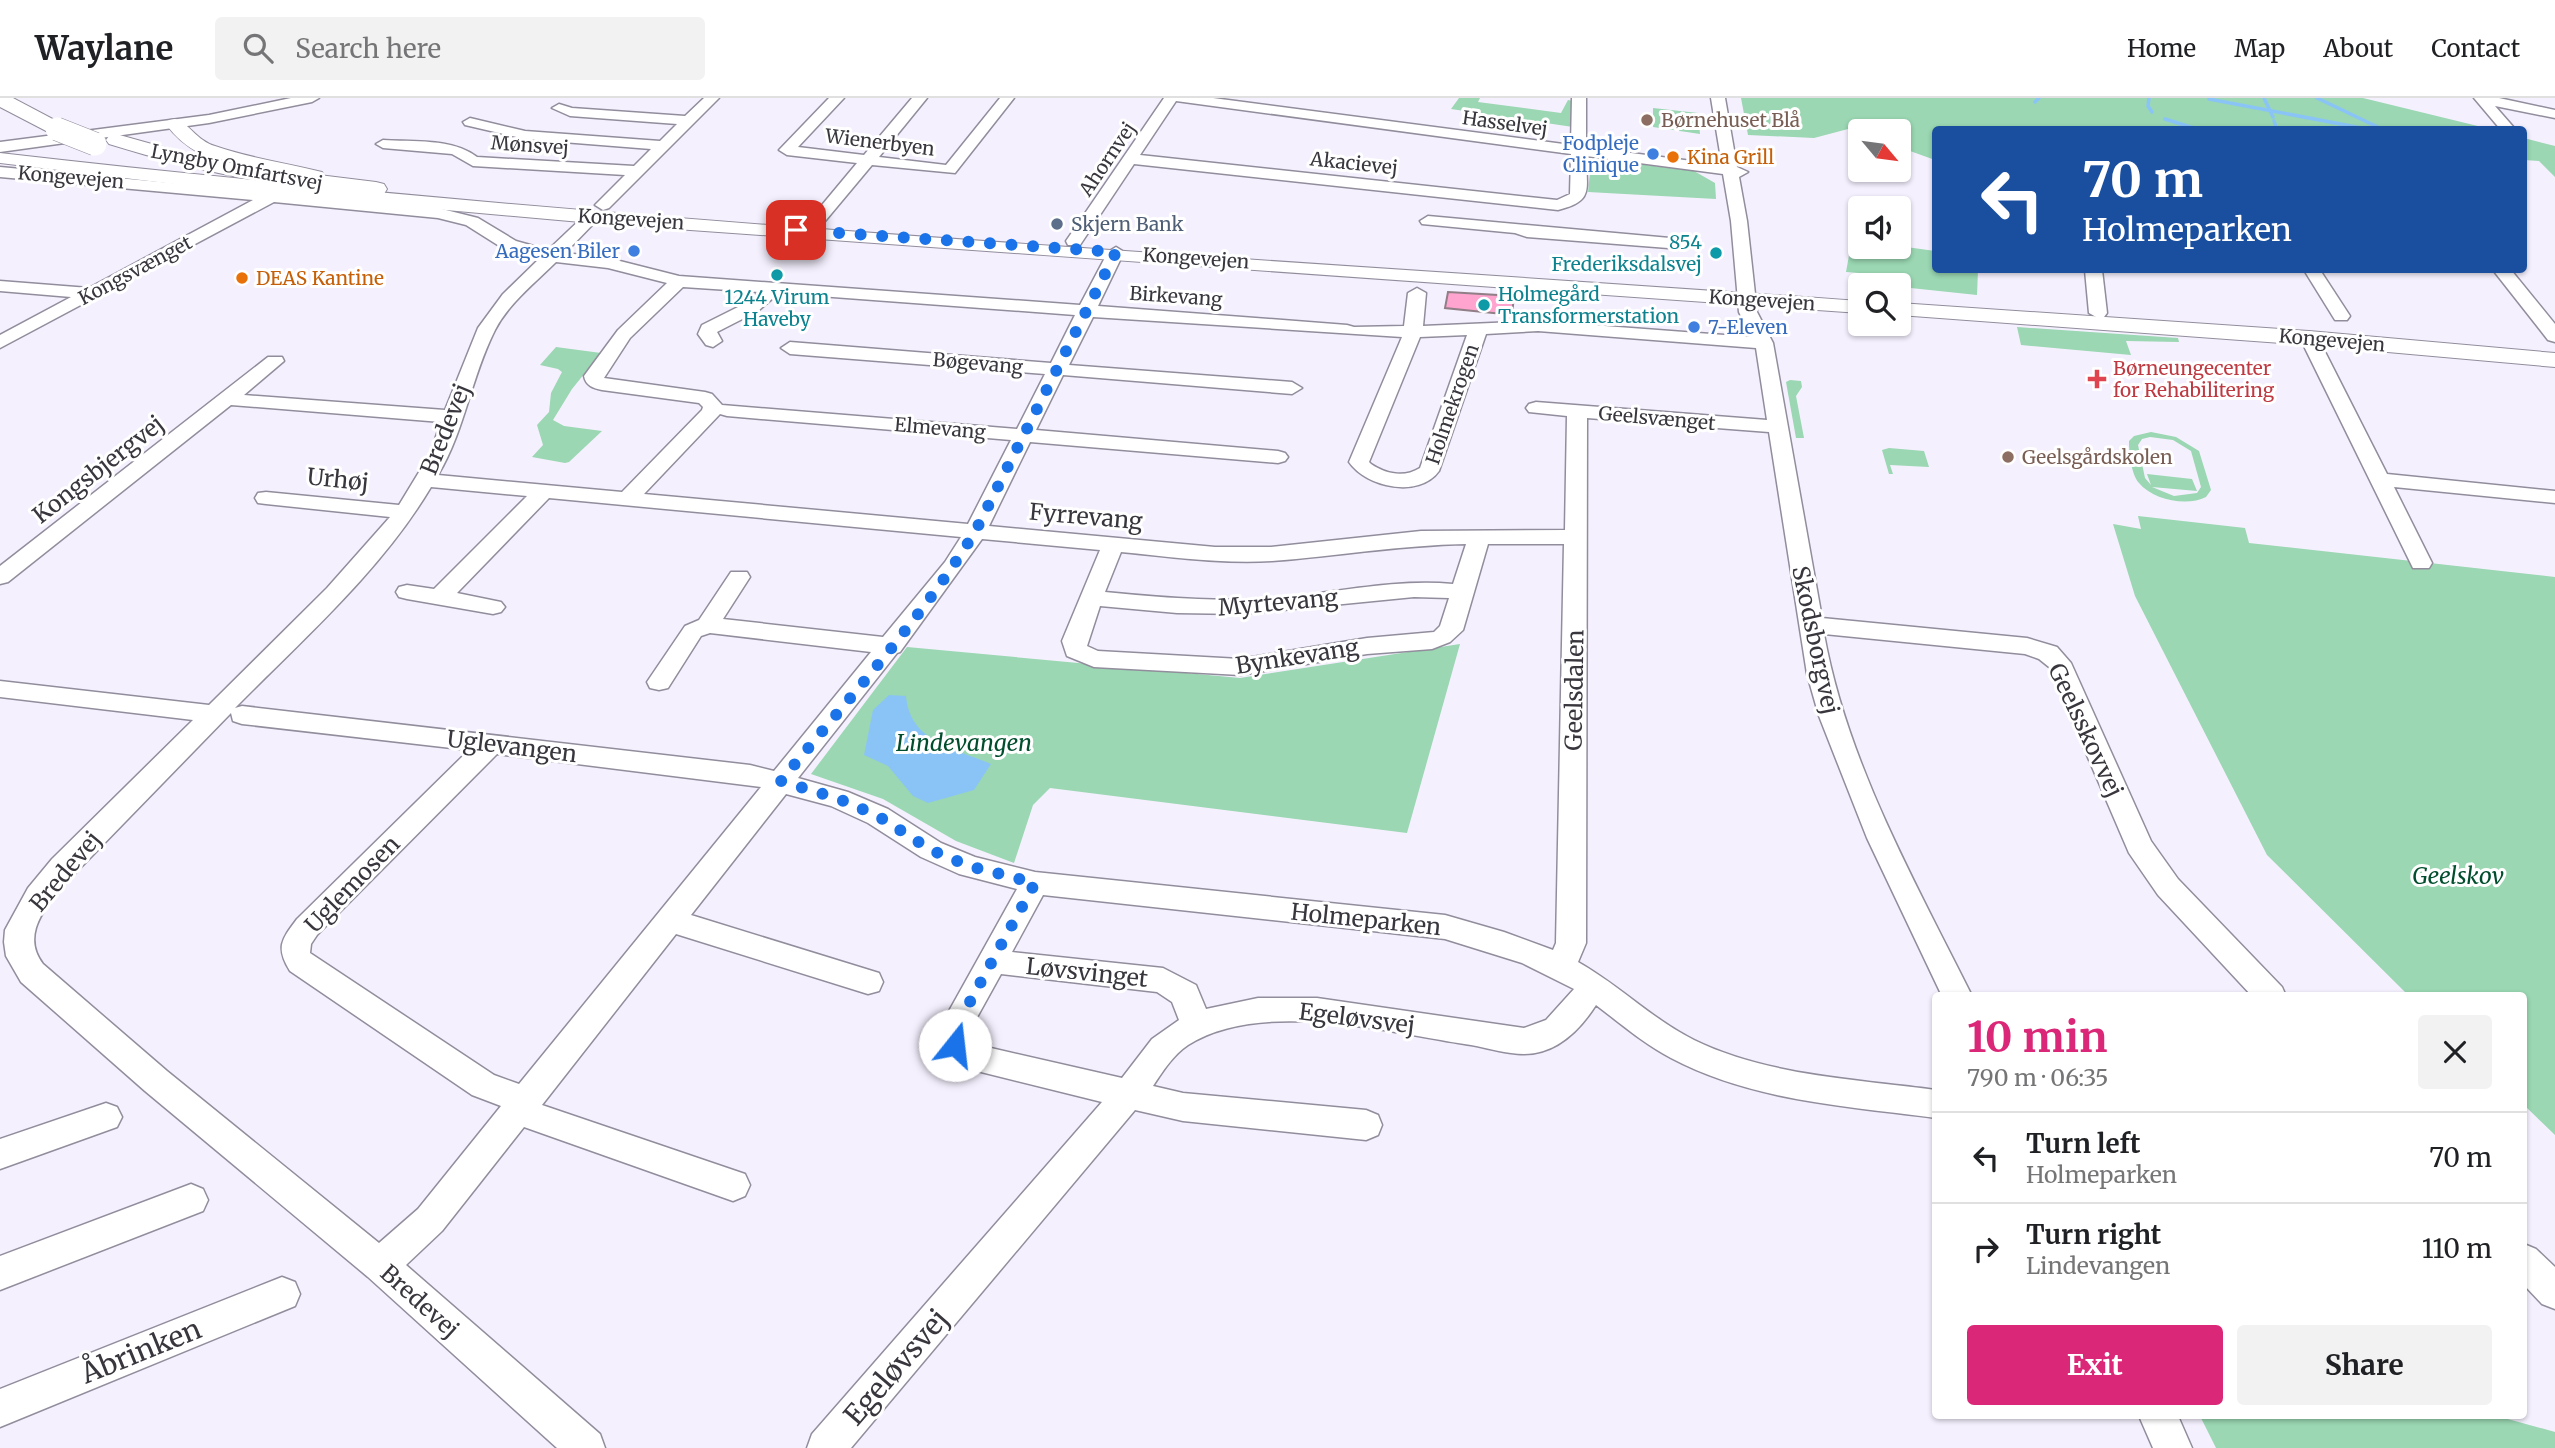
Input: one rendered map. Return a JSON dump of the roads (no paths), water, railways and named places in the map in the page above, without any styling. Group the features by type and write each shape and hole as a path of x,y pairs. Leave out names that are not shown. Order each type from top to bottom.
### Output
{"highway":[{"path":"23,98 68,128"},
{"path":"0,99 146,160 276,194"},
{"name":"Lyngby Omfartsvej","path":"106,142 262,176 376,189"}],"main road":[{"name":"Kongevejen","path":"175,124 190,141 207,150 376,189 433,196 1116,252 1609,288 1755,294"},
{"path":"0,158 276,194"},
{"name":"Kongevejen","path":"276,194 815,223 1074,241 1755,294 1848,306"},
{"path":"1755,294 1848,298"},
{"name":"Kongevejen","path":"1911,303 2555,345"},
{"name":"Kongevejen","path":"1911,303 2555,360"}],"street":[{"name":"Kongevejen","path":"0,147 243,114 312,98"},
{"path":"598,211 712,98"},
{"name":"Wienerbyen","path":"837,98 787,150 950,170 1007,98"},
{"path":"815,223 920,98"},
{"name":"Ahornvej","path":"1074,241 1171,98"},
{"name":"Hasselvej","path":"1181,98 1735,172"},
{"path":"1579,98 1578,195 1574,200 1589,224"},
{"path":"1718,98 1735,172"},
{"path":"1727,98 1735,172 1755,294"},
{"path":"2482,99 2555,114"},
{"path":"2482,99 2506,126"},
{"path":"559,108 570,112 689,121"},
{"path":"470,122 524,135 664,146"},
{"name":"Mønsvej","path":"383,144 453,150 463,153 473,161 637,172"},
{"name":"Akacievej","path":"1130,159 1546,205 1574,200"},
{"name":"Kongevejen","path":"0,172 276,194 455,215 480,225 510,245 551,256 608,263 678,281 832,292"},
{"name":"Kongsvænget","path":"0,342 276,194"},
{"name":"Bredevej","path":"586,1448 380,1265 156,1081 32,973 9,941 62,867 335,593 385,538 426,480 440,454 474,356 487,328 509,298 598,211"},
{"path":"1428,220 1589,224 1681,244"},
{"path":"380,1265 430,1220 519,1105 892,646 953,566 975,532 1116,252"},
{"path":"2093,273 2098,313"},
{"path":"2314,273 2341,316"},
{"path":"2504,273 2555,336"},
{"path":"627,499 711,412 713,406 705,398 602,384 596,381 594,376 624,334 678,281"},
{"path":"0,286 89,293"},
{"path":"713,341 707,334 708,329 752,307 775,288"},
{"name":"Birkevang","path":"832,292 1354,330"},
{"name":"Holmekrogen","path":"1417,293 1413,332 1359,462 1363,470 1374,476 1414,480 1429,471 1479,327"},
{"name":"Skodsborgvej","path":"1755,294 1751,321 1764,343 1819,674 1852,772 1955,992"},
{"name":"Holmekrogen","path":"1354,330 1413,332 1538,326 1764,343"},
{"path":"2309,338 2421,563"},
{"name":"Bøgevang","path":"790,348 1293,388"},
{"name":"Kongsbjergvej","path":"0,577 275,361"},
{"path":"226,399 430,417 454,416"},
{"name":"Geelsvænget","path":"1536,408 1777,427"},
{"name":"Elmevang","path":"726,410 1278,457"},
{"name":"Geelsdalen","path":"1561,967 1571,943 1577,411"},
{"path":"2379,479 2555,498"},
{"name":"Fyrrevang","path":"426,480 1215,554 1271,554 1388,540 1576,537"},
{"path":"439,597 543,492"},
{"name":"Urhøj","path":"266,498 405,512"},
{"name":"Bynkevang","path":"1113,545 1074,641 1075,650 1094,659 1220,667 1259,665 1367,646 1432,641 1442,637 1451,630 1479,537"},
{"path":"707,625 739,577"},
{"name":"Myrtevang","path":"1092,598 1214,608 1265,606 1416,589 1464,592"},
{"path":"407,592 493,607"},
{"path":"659,682 693,631 707,625 892,646"},
{"name":"Geelsskovvej","path":"1810,625 2027,646 2050,654 2059,663 2139,846 2168,887 2267,992"},
{"path":"0,689 214,714"},
{"name":"Uglevangen","path":"242,715 750,774 781,781"},
{"name":"Uglemosen","path":"492,743 307,927 297,941 295,954 300,962 483,1085 519,1105"},
{"name":"Holmeparken","path":"781,781 839,799 878,816 931,850 956,861 1035,883 1445,927 1487,937 1561,967 1681,1048 1723,1066 1767,1079 1932,1103"},
{"name":"Løvsvinget","path":"1035,883 955,1029 955,1045 969,1056 1129,1094"},
{"path":"669,920 868,982"},
{"name":"Løvsvinget","path":"993,960 1022,966 1163,980 1185,993 1196,1026"},
{"name":"Egeløvsvej","path":"827,1448 1174,1038 1196,1026 1226,1017 1277,1010 1322,1010 1524,1041 1544,1038 1558,1030 1571,1017 1592,986"},
{"path":"1129,1094 1183,1107 1366,1125"},
{"path":"519,1105 733,1185"},
{"path":"0,1154 106,1117"},
{"path":"0,1273 191,1200"},
{"path":"2527,1264 2555,1292"},
{"name":"Åbrinken","path":"0,1408 282,1294"},
{"path":"2159,1419 2173,1448"}],"water":[{"path":"889,695 906,696 909,711 925,734 949,748 991,764 974,790 928,803 913,796 888,766 864,755 873,710"}],"waterway":[{"path":"2035,102 2039,98"},
{"path":"2149,98 2148,106 2152,112"},
{"path":"2264,98 2270,111"},
{"path":"2317,98 2376,126"},
{"path":"2209,99 2270,111"},
{"path":"2270,111 2351,126"},
{"path":"2270,111 2273,117"},
{"path":"2165,119 2187,126"},
{"path":"2274,121 2276,126"}],"place":[{"name":"Børnehuset Blå","path":"1647,120"},
{"name":"Fodpleje Clinique","path":"1653,154"},
{"name":"Kina Grill","path":"1673,157"},
{"name":"Skjern Bank","path":"1057,224"},
{"name":"Aagesen Biler","path":"634,251"},
{"name":"854 Frederiksdalsvej","path":"1716,253"},
{"name":"1244 Virum Haveby","path":"777,275"},
{"name":"DEAS Kantine","path":"242,278"},
{"name":"Holmegård Transformerstation","path":"1484,305"},
{"name":"7-Eleven","path":"1694,327"},
{"name":"Børneungecenter for Rehabilitering","path":"2097,379"},
{"name":"Geelsgårdskolen","path":"2008,457"}],"park label":[{"name":"Lindevangen","path":"964,742"},
{"name":"Geelskov","path":"2458,875"}]}
